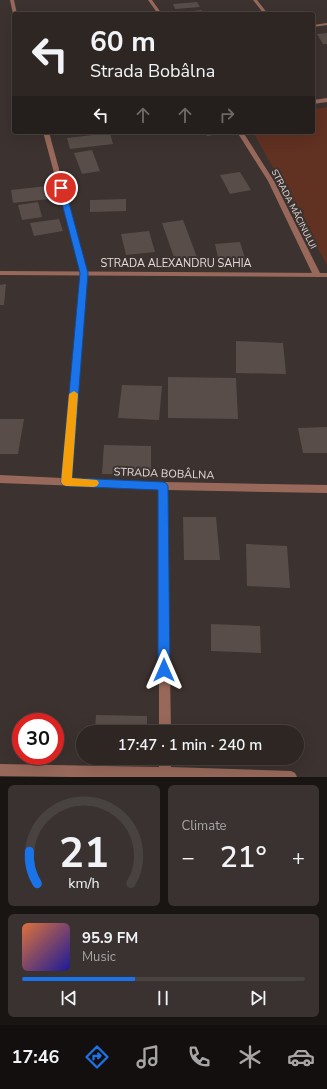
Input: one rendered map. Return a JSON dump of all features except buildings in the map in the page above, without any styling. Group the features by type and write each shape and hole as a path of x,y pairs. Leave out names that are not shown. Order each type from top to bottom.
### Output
{"street":[{"path":"12,0 15,12"},
{"path":"150,0 159,12"},
{"path":"255,0 264,12"},
{"path":"315,26 327,24"},
{"path":"315,102 327,100"},
{"path":"47,134 84,273 66,482"},
{"name":"STRADA MĂCINULUI","path":"241,134 271,181 317,275"},
{"name":"STRADA ALEXANDRU SAHIA","path":"0,273 327,275"},
{"name":"STRADA BOBÂLNA","path":"0,479 163,486 327,489"},
{"path":"163,486 165,725"},
{"path":"0,770 291,777"}],"shaded area":[{"path":"327,107 327,265 254,134 315,134 315,109"}],"slow traffic":[{"path":"74,394 66,482 94,483"}],"route":[{"path":"61,188 84,273 66,482 163,486 164,670"}]}
